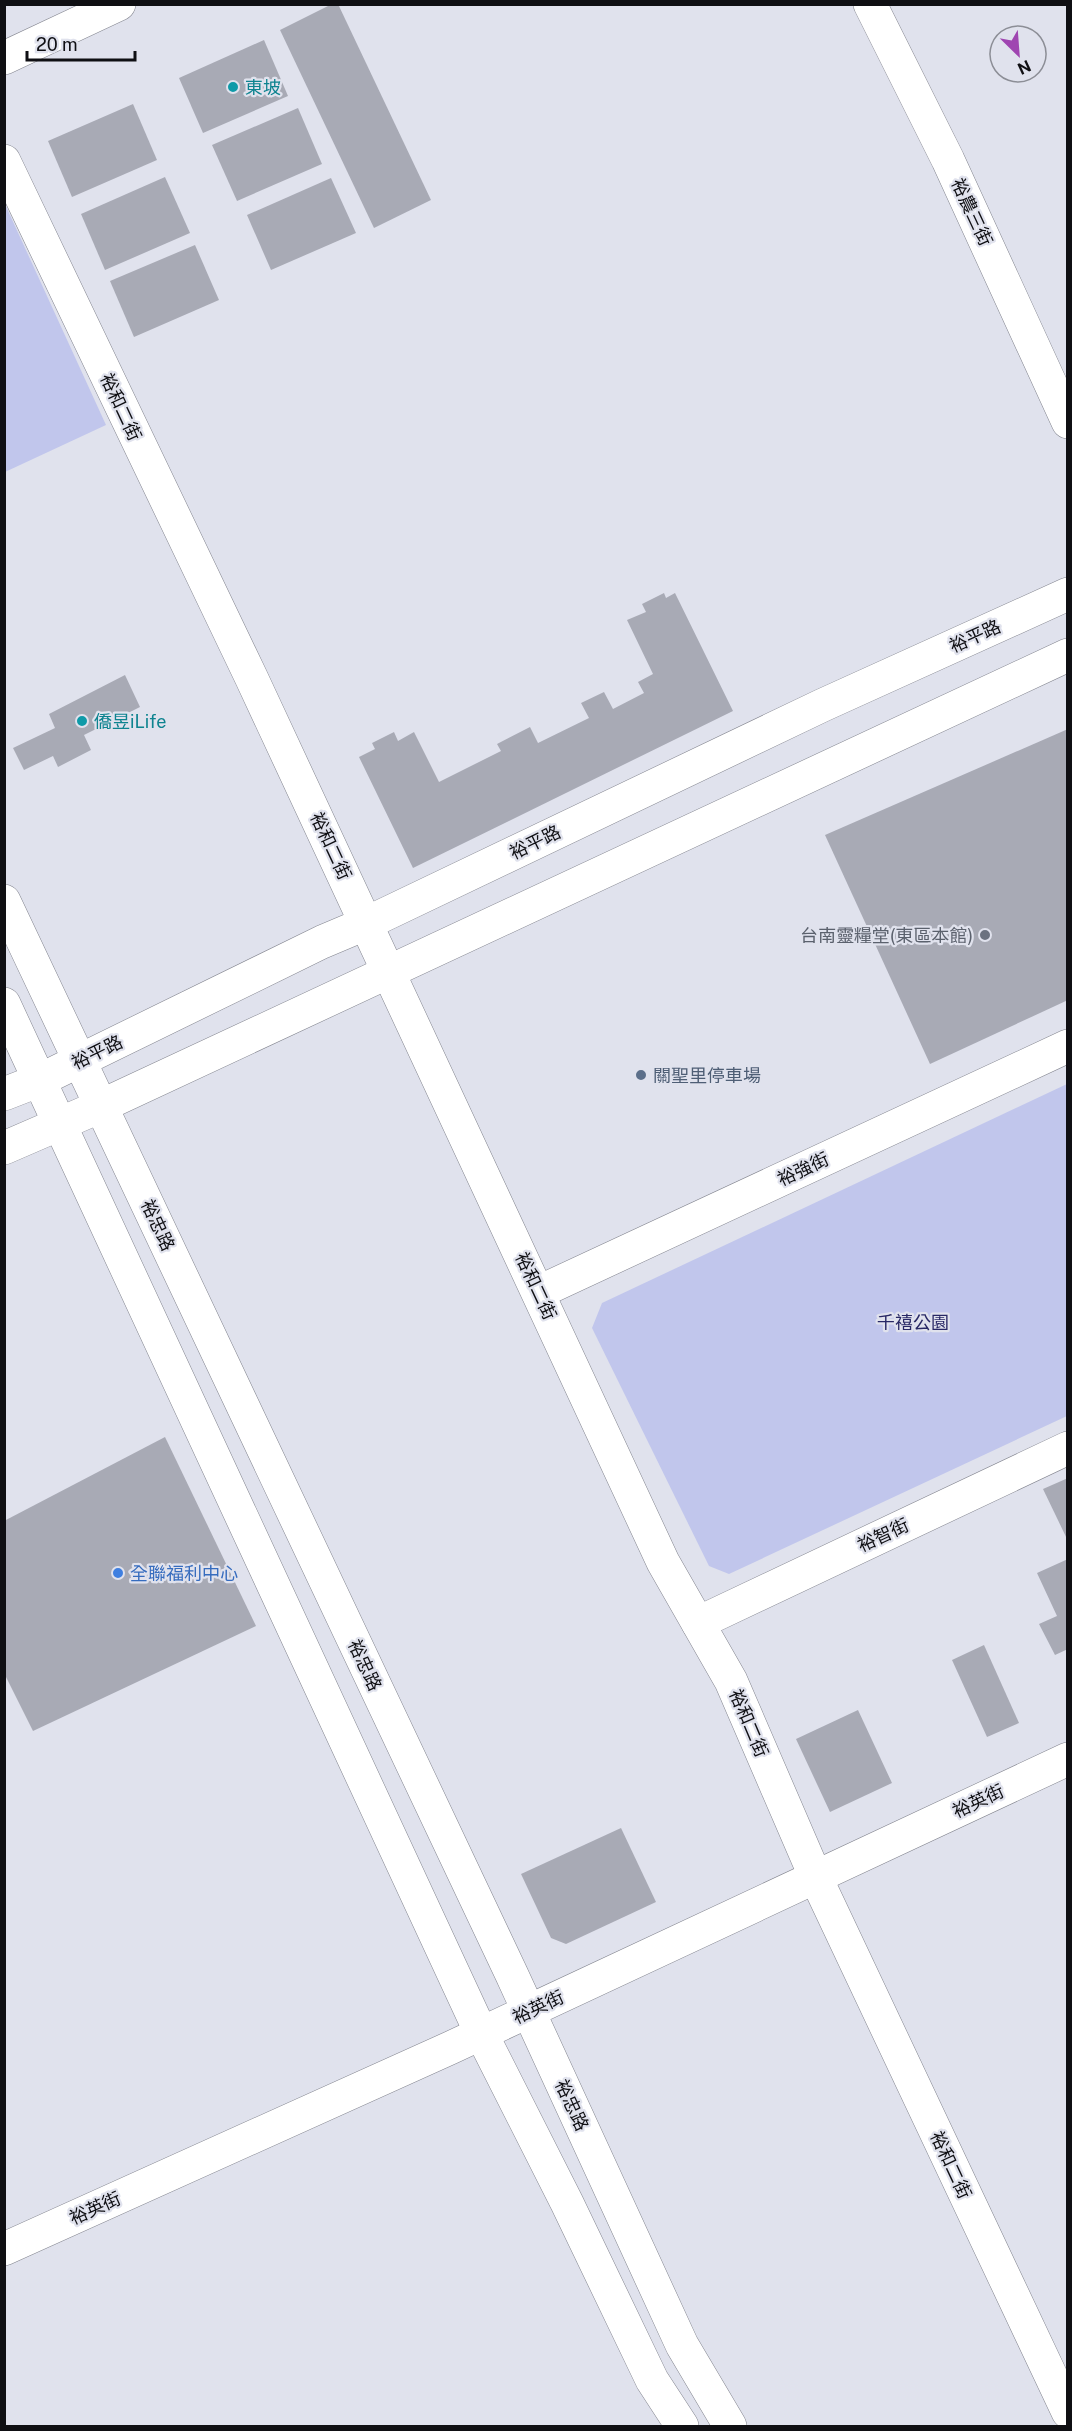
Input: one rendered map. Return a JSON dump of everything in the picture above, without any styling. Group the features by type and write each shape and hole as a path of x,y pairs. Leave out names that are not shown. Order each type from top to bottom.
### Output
{"street":[{"path":"4,58 119,4"},
{"name":"裕農三街","path":"870,4 952,171 1068,422"},
{"name":"裕和二街","path":"4,161 367,923 663,1562 731,1682 816,1878 1068,2412"},
{"name":"裕平路","path":"4,1094 40,1080 322,942 367,923 823,705 1068,594"},
{"path":"4,1148 101,1106 1068,655"},
{"name":"裕忠路","path":"4,901 529,2011 682,2345 730,2427"},
{"path":"4,1004 321,1684 481,2034 652,2380 682,2427"},
{"name":"裕強街","path":"539,1292 1068,1046"},
{"name":"裕智街","path":"698,1623 1068,1448"},
{"name":"裕英街","path":"4,2249 481,2034 1068,1759"},
{"path":"1060,2427 1068,2422"}],"green space":[{"path":"4,202 106,425 5,472 4,472"},
{"name":"千禧公園","path":"1067,1084 1067,1416 729,1574 709,1566 592,1328 602,1303"}],"building":[{"path":"332,4 338,4 431,200 374,228 280,30"},
{"name":"東坡","path":"264,40 288,96 203,133 179,78"},
{"path":"133,104 157,160 72,197 48,141"},
{"path":"298,108 322,164 237,201 212,145"},
{"path":"165,177 190,233 105,270 81,214"},
{"path":"331,178 356,233 271,270 247,215"},
{"path":"195,245 219,300 134,337 110,281"},
{"path":"664,593 666,598 675,593 733,711 413,868 359,757 375,749 372,743 394,732 398,741 414,732 439,782 501,751 497,744 530,727 538,743 589,718 581,703 604,692 613,709 644,693 638,682 653,674 627,620 646,612 642,604"},
{"name":"僑昱iLife","path":"125,675 140,707 84,735 91,750 58,767 53,756 24,770 13,748 55,728 49,714"},
{"path":"1068,729 1068,1000 930,1064 825,835"},
{"name":"全聯福利中心","path":"165,1437 256,1626 33,1731 4,1673 4,1521"},
{"path":"1068,1478 1068,1541 1043,1489"},
{"path":"1068,1559 1068,1649 1055,1655 1039,1624 1057,1616 1037,1573"},
{"path":"984,1645 1019,1723 987,1737 952,1660"},
{"path":"858,1710 892,1783 830,1812 796,1739"},
{"path":"621,1828 656,1902 566,1944 551,1938 521,1874"}],"place":[{"name":"東坡","path":"233,87"},
{"name":"僑昱iLife","path":"82,721"},
{"name":"台南靈糧堂(東區本館)","path":"985,935"},
{"name":"關聖里停車場","path":"641,1075"},
{"name":"全聯福利中心","path":"118,1573"}]}
